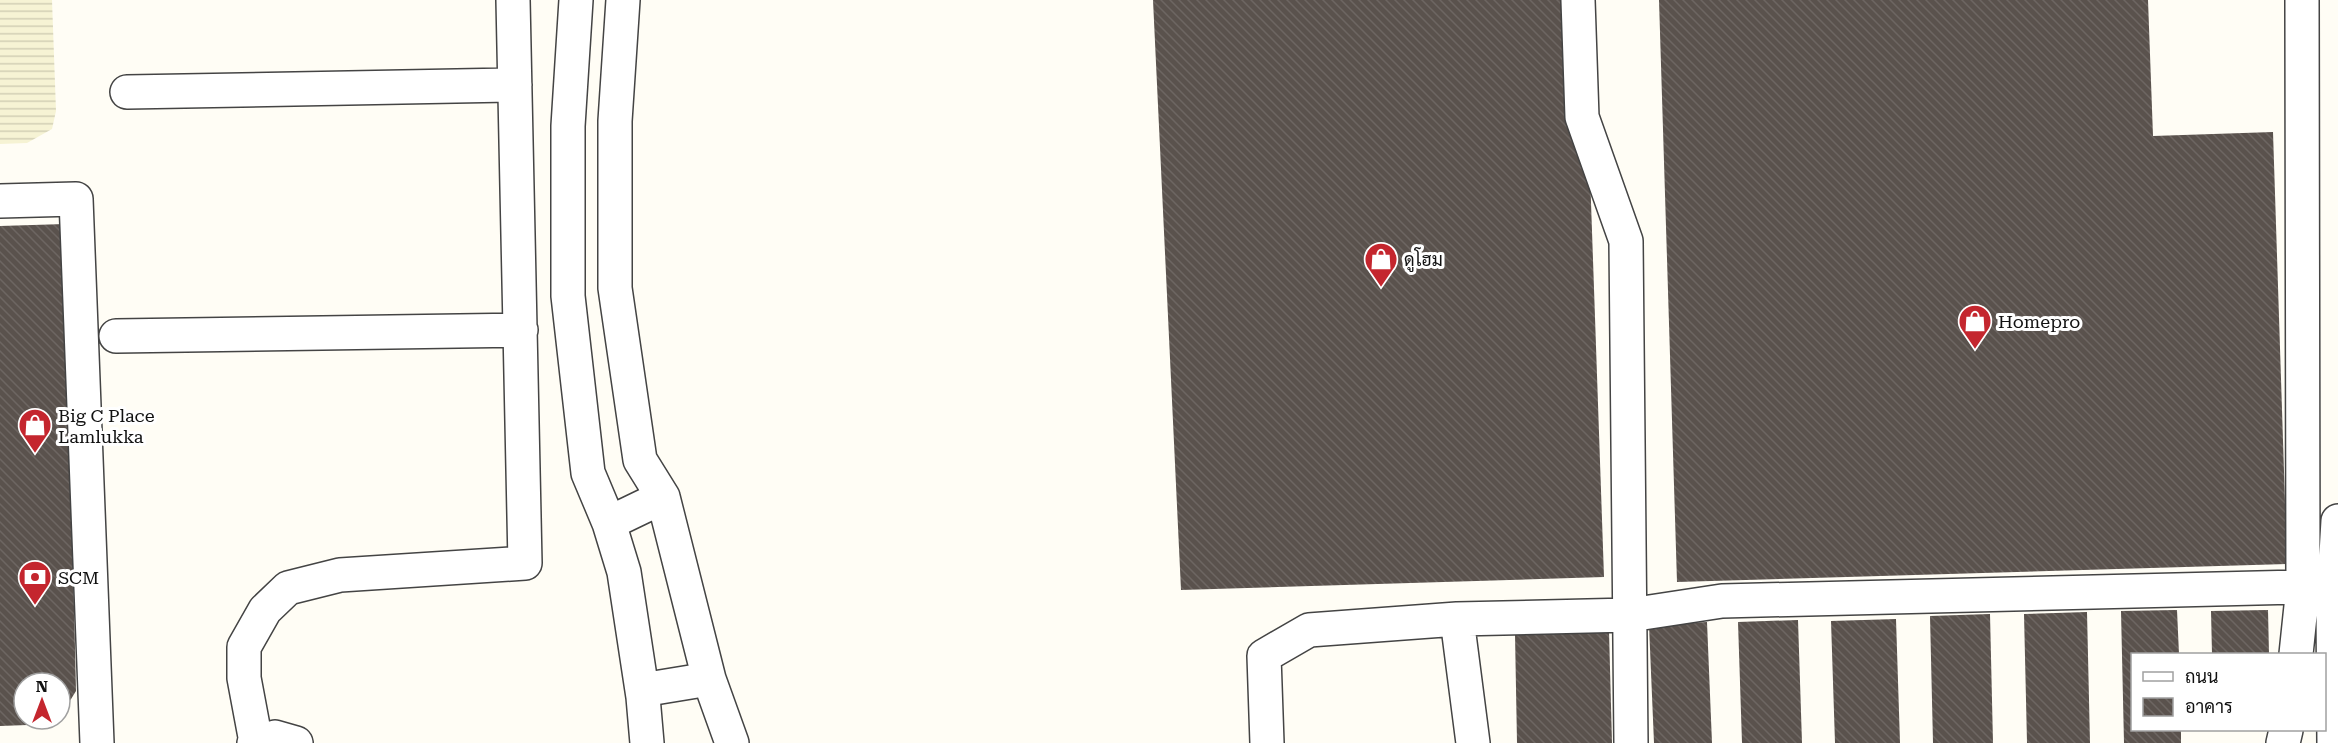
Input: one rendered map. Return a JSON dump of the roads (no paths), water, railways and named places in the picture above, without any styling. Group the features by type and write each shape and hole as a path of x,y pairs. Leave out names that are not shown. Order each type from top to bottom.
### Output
{"street":[{"path":"297,743 275,737 255,742 244,678 244,647 265,610 288,588 340,575 525,563 513,0"},
{"path":"576,0 568,126 568,296 588,474 609,523 624,572 642,690 647,743"},
{"path":"623,0 615,121 615,288 640,460 663,497 708,679 732,743"},
{"path":"1578,0 1582,117 1626,241 1631,743"},
{"path":"2296,653 2303,587 2302,0"},
{"path":"128,92 515,85"},
{"path":"0,201 76,199 97,743"},
{"path":"116,336 521,330"},
{"path":"609,523 663,497"},
{"path":"2334,743 2333,604 2338,521"},
{"path":"1268,743 1264,656 1308,630 1457,619 1630,615 1722,601 1984,592 2303,587"},
{"path":"1457,619 1473,743"},
{"path":"642,690 708,679"}],"place":[{"name":"ดูโฮม","path":"1381,288"},
{"name":"Homepro","path":"1975,350"},
{"name":"Big C Place Lamlukka","path":"35,454"},
{"name":"SCM","path":"35,606"}]}
